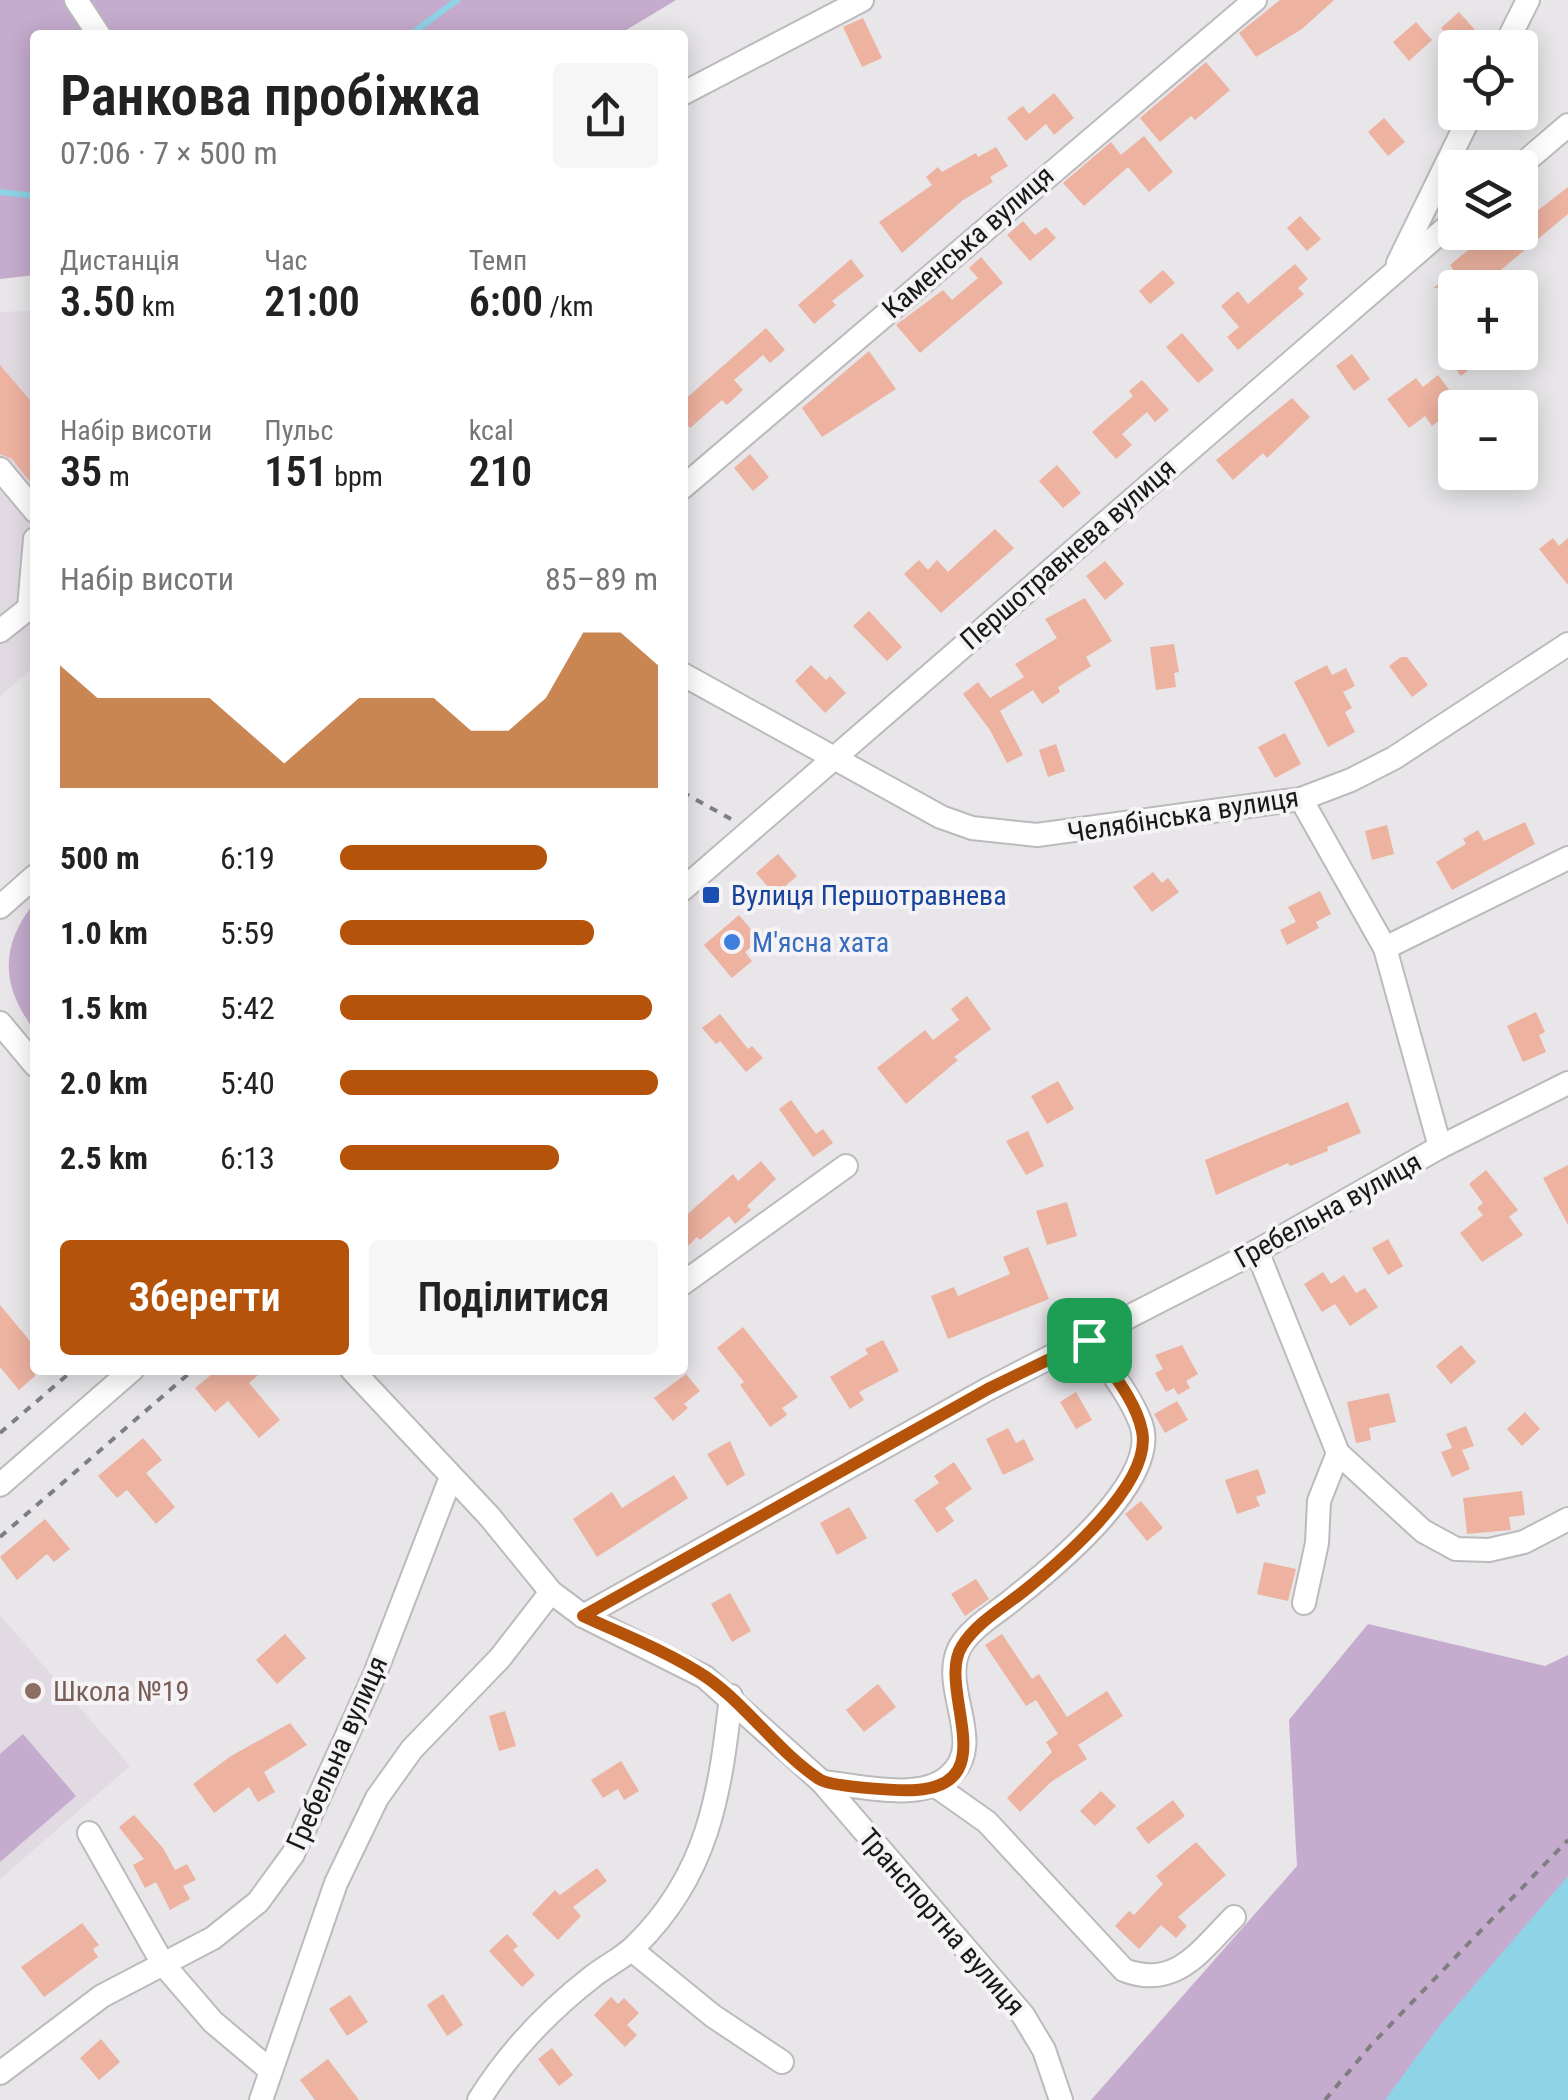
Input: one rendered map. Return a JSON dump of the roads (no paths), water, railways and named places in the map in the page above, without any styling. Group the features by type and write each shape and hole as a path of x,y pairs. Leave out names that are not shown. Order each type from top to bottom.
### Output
{"street":[{"path":"76,0 96,30"},
{"path":"688,91 862,0"},
{"name":"Каменська вулиця","path":"688,483 1256,0"},
{"path":"1513,30 1528,0"},
{"path":"1538,151 1568,126"},
{"path":"1394,271 1463,130"},
{"name":"Першотравнева вулиця","path":"688,885 1438,234"},
{"path":"0,469 30,505"},
{"path":"0,632 29,608 30,596"},
{"name":"Челябінська вулиця","path":"688,677 941,816 1004,834 1070,834 1301,799 1351,780 1394,758 1568,644"},
{"path":"1301,799 1385,948 1440,1147"},
{"path":"1385,948 1568,858"},
{"path":"0,907 30,880"},
{"path":"0,1023 30,1059"},
{"name":"Гребельна вулиця","path":"583,1616 988,1389 1089,1340 1440,1147 1568,1083"},
{"path":"688,1280 846,1166"},
{"path":"1257,1251 1338,1453 1423,1531 1456,1548 1490,1550 1524,1542 1568,1519"},
{"path":"822,1782 915,1790 936,1786 963,1759 965,1735 953,1673 959,1649 973,1632 1054,1567 1089,1531 1141,1462 1142,1426 1089,1340"},
{"path":"0,1485 126,1375"},
{"name":"Транспортна вулиця","path":"357,1375 489,1516 551,1592 583,1616 678,1660 731,1696 822,1782 1023,2014 1044,2050 1061,2100"},
{"path":"1304,1603 1317,1543 1319,1502 1338,1453"},
{"name":"Гребельна вулиця","path":"0,2073 41,2038 102,1996 213,1938 258,1902 293,1854 375,1674 451,1477"},
{"name":"Гребельна вулиця","path":"261,2100 336,1883 377,1798 412,1750 500,1658 551,1592"},
{"path":"479,2100 515,2049 548,2012 632,1950 682,1889 704,1844 720,1790 731,1696"},
{"path":"936,1786 987,1822 1124,1970 1143,1978 1164,1976 1188,1962 1234,1917"},
{"path":"89,1833 163,1964 214,2022 270,2070"},
{"path":"632,1950 713,2016 782,2062"}],"water":[{"path":"1568,1876 1568,2100 1385,2100 1440,2025"}],"waterway":[{"path":"417,30 457,0"},
{"path":"0,192 30,195"}],"place":[{"name":"Вулиця Першотравнева","path":"711,895"},
{"name":"М'ясна хата","path":"732,942"},
{"name":"Школа №19","path":"33,1691"}]}
